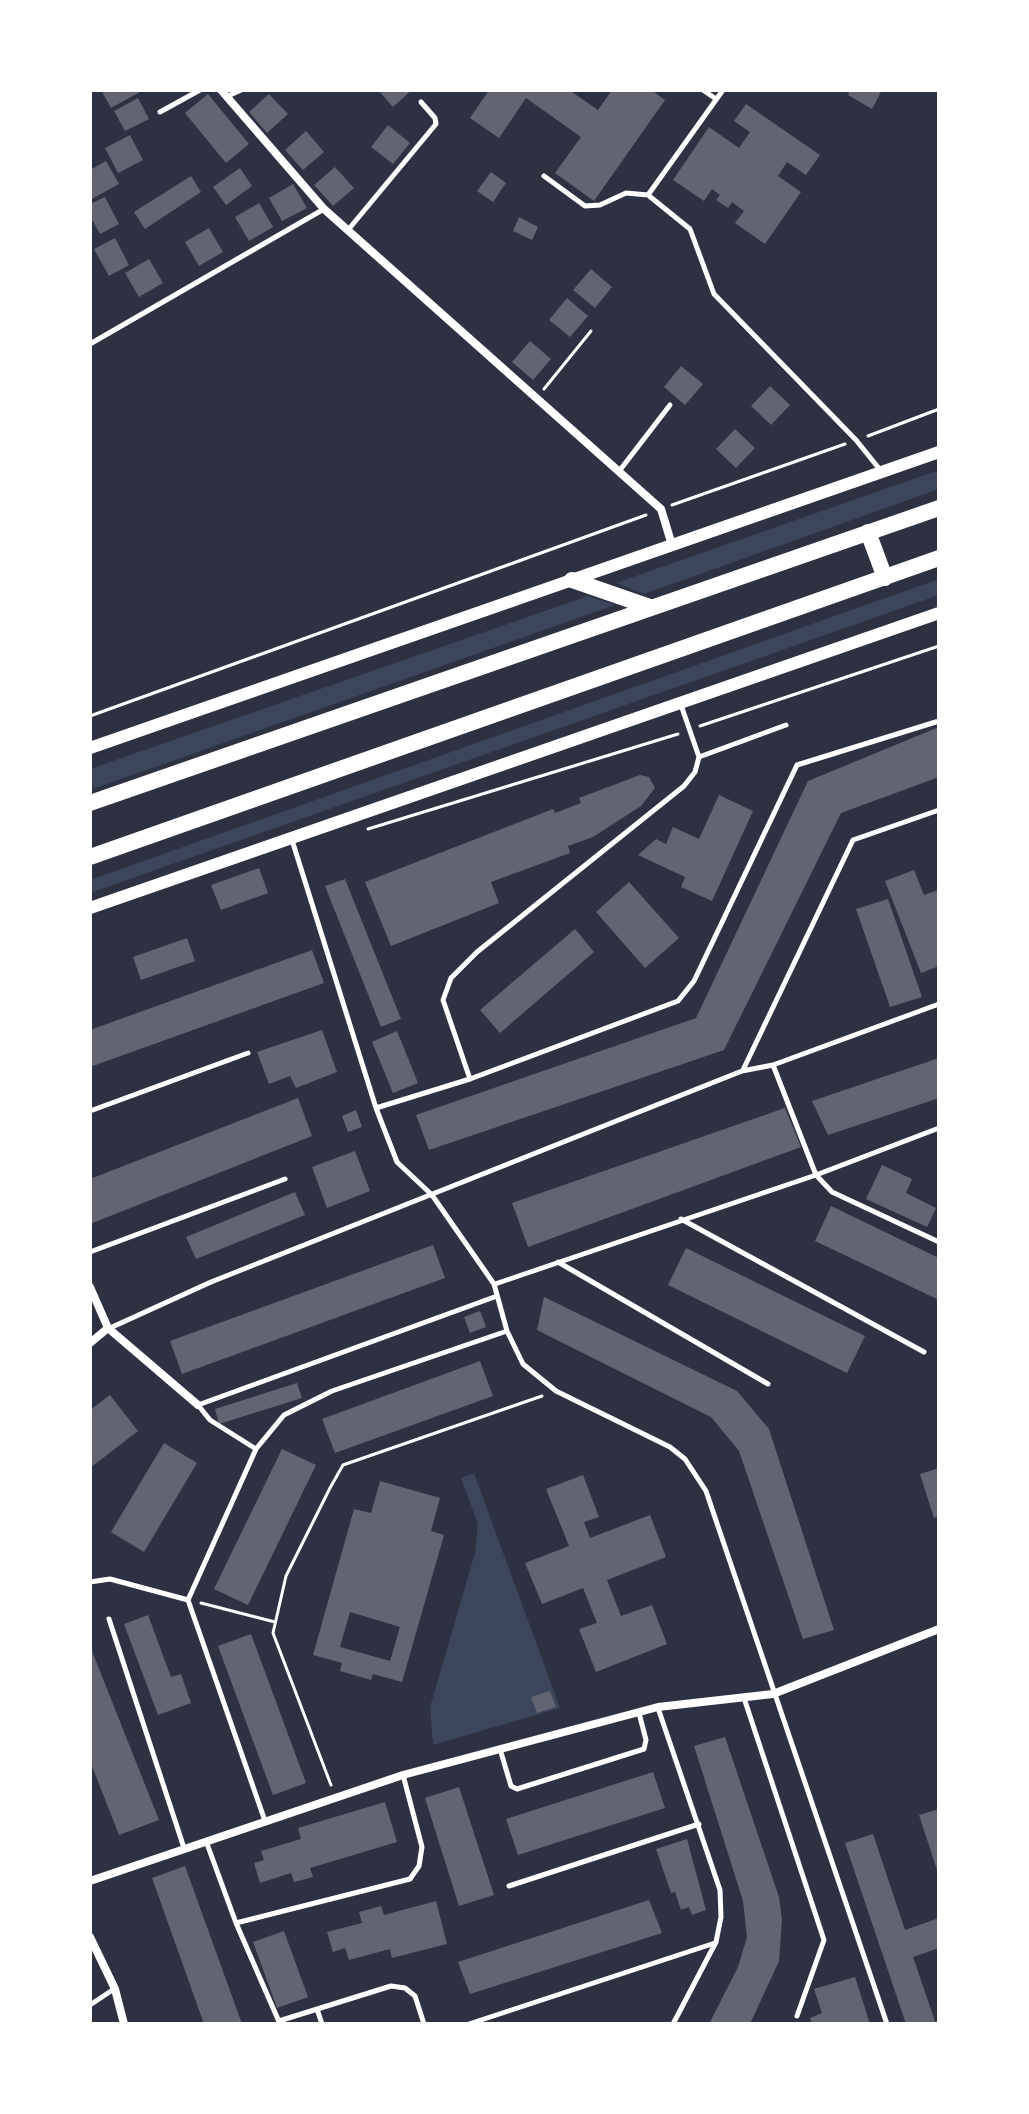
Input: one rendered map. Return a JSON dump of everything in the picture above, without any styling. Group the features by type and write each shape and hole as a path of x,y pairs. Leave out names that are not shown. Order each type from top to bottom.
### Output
{"main road":[{"path":"90,803 939,508"},
{"path":"868,532 885,578"},
{"path":"90,857 939,558"},
{"path":"572,580 650,607"}],"street":[{"path":"224,93 324,209 347,231 661,509 672,545"},
{"path":"90,748 939,452"},
{"path":"90,908 939,613"},
{"path":"90,1287 108,1328 198,1405"},
{"path":"90,1343 108,1328"},
{"path":"90,1881 403,1775 658,1707 773,1694 939,1629"},
{"path":"90,1937 115,1989 124,2024"}],"lane":[{"path":"160,112 200,90"},
{"path":"224,93 241,90"},
{"path":"703,90 716,99"},
{"path":"648,195 723,90"},
{"path":"347,231 436,124 435,118 421,102"},
{"path":"544,176 585,206 600,205 626,193 648,195 690,229 714,294 856,440 881,472"},
{"path":"90,344 324,209"},
{"path":"620,470 670,405"},
{"path":"470,1079 443,1000 451,978 477,952 684,786 695,772 699,757 679,701"},
{"path":"376,1108 470,1079 678,1001 694,981 797,765 939,721"},
{"path":"699,757 786,725"},
{"path":"742,1071 853,840 939,810"},
{"path":"291,837 376,1108 397,1162 432,1195 494,1284 507,1331 523,1364 556,1391 670,1447 696,1473 714,1509 773,1694 887,2024"},
{"path":"108,1328 211,1282 742,1071 773,1065 939,1004"},
{"path":"90,1111 248,1053"},
{"path":"773,1065 816,1175 832,1192 939,1242"},
{"path":"494,1284 816,1175 939,1128"},
{"path":"90,1252 285,1179"},
{"path":"680,1219 924,1352"},
{"path":"558,1262 768,1384"},
{"path":"256,1449 210,1420 198,1405 497,1296"},
{"path":"265,1821 188,1600 256,1449 284,1415 332,1391 507,1331"},
{"path":"90,1582 110,1579 188,1600"},
{"path":"109,1619 184,1849"},
{"path":"743,1697 824,1940 797,2016"},
{"path":"658,1707 720,1890 716,1942 673,2024"},
{"path":"500,1749 511,1786 517,1789 644,1749 646,1740 639,1712"},
{"path":"236,1923 410,1879 419,1866 422,1847 403,1775"},
{"path":"509,1886 699,1824"},
{"path":"206,1841 236,1923 279,2022 391,1986 405,1988 415,1996 424,2024"},
{"path":"469,2024 716,1942"},
{"path":"90,2005 115,1989"},
{"path":"317,2009 322,2024"}],"path":[{"path":"536,398 591,331"},
{"path":"90,716 939,409"},
{"path":"356,833 689,730 939,646"},
{"path":"335,1796 273,1633 286,1576 343,1465 556,1391"},
{"path":"188,1600 275,1622"}],"shaded area":[{"path":"939,470 939,489 644,594 616,583"},
{"path":"939,579 939,595 90,893 90,880"},
{"path":"588,596 615,605 90,790 90,769"},
{"path":"474,1473 560,1708 433,1745 430,1707 475,1553 478,1524 461,1478"}],"building":[{"path":"101,90 138,90 140,92 111,108"},
{"path":"378,90 412,90 393,107"},
{"path":"489,90 569,90 598,110 612,90 651,90 665,100 594,201 555,173 581,137 526,98 499,138 470,118"},
{"path":"850,90 882,90 872,109 848,95"},
{"path":"208,94 249,144 226,163 185,113"},
{"path":"269,94 288,114 267,133 249,112"},
{"path":"138,98 149,119 125,131 114,111"},
{"path":"746,104 820,155 806,175 787,162 778,176 801,192 765,244 735,223 744,211 732,202 728,208 716,200 720,195 712,189 704,201 673,180 709,127 739,148 750,132 734,121"},
{"path":"388,125 410,143 393,164 371,147"},
{"path":"306,131 324,152 303,170 285,150"},
{"path":"130,135 143,160 118,173 105,148"},
{"path":"106,161 119,184 90,200 90,170"},
{"path":"335,167 354,188 333,206 314,185"},
{"path":"240,168 252,186 226,205 213,187"},
{"path":"491,172 506,183 493,202 477,191"},
{"path":"191,176 201,192 145,229 134,212"},
{"path":"293,184 307,208 282,221 269,198"},
{"path":"105,197 119,224 100,234 90,216 90,204"},
{"path":"259,203 273,227 249,241 235,217"},
{"path":"519,217 538,227 532,240 513,231"},
{"path":"209,228 223,252 199,266 185,242"},
{"path":"115,238 129,265 109,276 94,249"},
{"path":"149,259 163,283 139,297 125,273"},
{"path":"591,269 612,287 595,308 573,290"},
{"path":"567,298 588,316 570,337 549,320"},
{"path":"530,341 551,359 533,380 512,362"},
{"path":"681,366 703,384 685,405 664,387"},
{"path":"770,386 790,405 771,425 751,406"},
{"path":"735,429 755,448 736,468 716,449"},
{"path":"939,727 939,777 841,813 724,1050 429,1150 416,1115 696,1018 808,781"},
{"path":"640,775 649,777 655,788 641,806 593,837 568,846 570,853 491,882 499,903 391,946 365,882 553,809 555,813 581,803 579,798"},
{"path":"719,795 753,811 712,901 681,887 685,877 638,855 656,839 666,844 673,827 699,839"},
{"path":"259,868 268,893 221,910 211,885"},
{"path":"914,870 924,895 938,890 939,893 939,966 921,973 885,881"},
{"path":"345,879 401,1019 381,1027 325,886"},
{"path":"629,882 679,938 645,968 596,912"},
{"path":"888,899 922,997 890,1007 856,909"},
{"path":"575,929 594,952 500,1033 480,1010"},
{"path":"187,938 195,961 141,980 133,957"},
{"path":"312,950 324,983 90,1067 90,1030"},
{"path":"322,1030 337,1072 296,1088 290,1076 269,1084 257,1052"},
{"path":"397,1031 418,1083 393,1093 372,1042"},
{"path":"939,1058 939,1098 828,1135 812,1101"},
{"path":"298,1098 312,1136 90,1224 90,1179"},
{"path":"785,1108 801,1147 528,1247 512,1203"},
{"path":"356,1110 362,1127 348,1132 342,1116"},
{"path":"355,1151 370,1191 327,1208 312,1167"},
{"path":"882,1165 912,1179 906,1193 936,1208 927,1227 866,1199"},
{"path":"295,1192 305,1215 196,1259 186,1237"},
{"path":"831,1206 939,1258 939,1300 815,1241"},
{"path":"433,1245 445,1278 182,1374 170,1341"},
{"path":"686,1248 865,1336 847,1373 668,1285"},
{"path":"544,1297 737,1391 769,1429 834,1630 803,1639 739,1451 711,1417 537,1330"},
{"path":"480,1311 486,1327 470,1333 464,1317"},
{"path":"480,1361 493,1396 335,1453 322,1419"},
{"path":"297,1383 302,1398 219,1424 215,1409"},
{"path":"110,1395 138,1431 90,1468 90,1410"},
{"path":"164,1443 197,1463 144,1552 111,1532"},
{"path":"282,1449 316,1465 248,1605 214,1589"},
{"path":"939,1468 939,1516 934,1518 920,1474"},
{"path":"583,1475 599,1517 584,1522 590,1538 650,1515 666,1557 607,1580 621,1616 652,1605 667,1644 596,1672 579,1629 597,1623 583,1588 542,1604 525,1563 569,1546 546,1489"},
{"path":"380,1481 440,1498 431,1531 444,1535 402,1682 373,1674 371,1680 340,1671 342,1663 313,1655 354,1509 371,1513","holes":["350,1612 400,1627 390,1661 340,1647"]},
{"path":"148,1615 171,1677 181,1674 191,1703 158,1715 124,1624"},
{"path":"251,1634 306,1783 273,1795 218,1646"},
{"path":"90,1646 159,1820 119,1835 90,1761"},
{"path":"550,1691 556,1707 537,1713 531,1697"},
{"path":"725,1737 779,1897 782,1920 779,1961 750,2024 709,2024 738,1967 747,1937 743,1901 694,1746"},
{"path":"653,1772 665,1808 518,1855 506,1819"},
{"path":"459,1787 494,1895 459,1906 425,1798"},
{"path":"385,1802 397,1842 310,1868 313,1877 294,1882 291,1873 260,1883 254,1863 264,1860 261,1851 301,1839 298,1828"},
{"path":"939,1809 939,1873 938,1873 919,1815"},
{"path":"873,1834 905,1930 939,1918 939,1948 913,1957 936,2024 906,2024 845,1843"},
{"path":"687,1839 706,1910 692,1915 689,1907 681,1910 675,1892 671,1893 656,1849"},
{"path":"185,1866 242,2024 204,2024 152,1878"},
{"path":"649,1900 662,1933 470,1994 458,1962"},
{"path":"436,1901 447,1944 392,1958 390,1949 349,1960 345,1948 333,1952 327,1932 362,1923 359,1912 381,1906 384,1915"},
{"path":"284,1931 308,1997 277,2008 253,1942"},
{"path":"855,1977 870,2024 812,2024 810,2018 822,2013 814,1989"}]}
